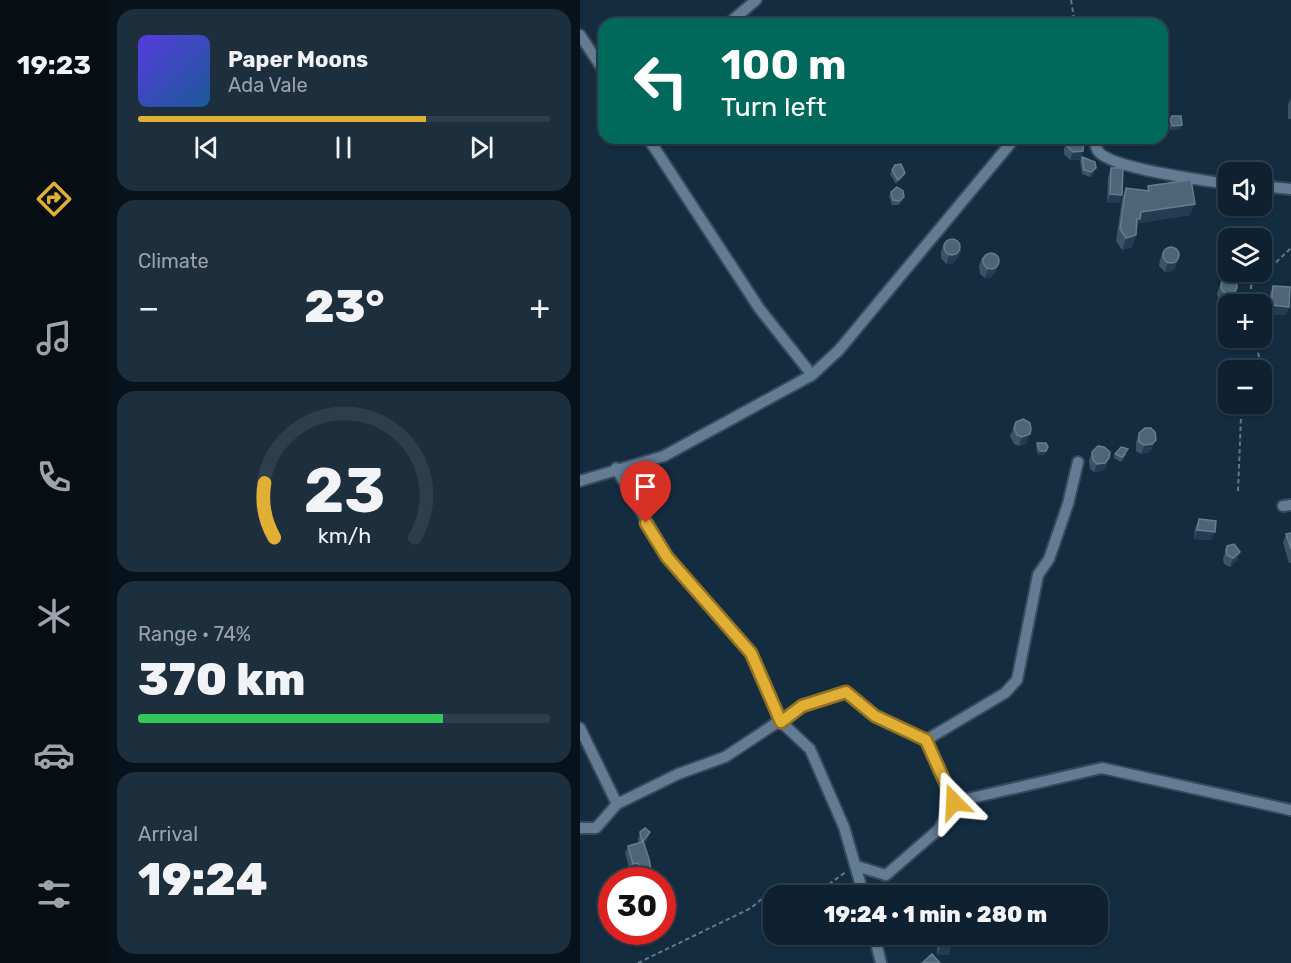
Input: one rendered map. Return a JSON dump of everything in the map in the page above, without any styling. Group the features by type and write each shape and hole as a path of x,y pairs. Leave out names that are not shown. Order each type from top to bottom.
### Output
{"street":[{"path":"735,18 756,0"},
{"path":"580,35 598,62"},
{"path":"652,144 760,308 812,375"},
{"path":"580,481 616,468 664,456 812,375 839,350 1010,144"},
{"path":"1095,144 1098,152 1109,159 1159,173 1218,182"},
{"path":"1272,187 1291,189"},
{"path":"926,740 1005,693 1017,680 1038,575 1049,559 1068,504 1078,462"},
{"path":"616,468 667,557 751,653 781,722 810,749 844,827 861,885"},
{"path":"580,828 596,828 617,804 678,774 725,756 781,722 802,706 846,692 875,716 926,740 954,802"},
{"path":"580,728 617,804"},
{"path":"856,866 886,875 938,829 954,802 1102,768 1291,810"},
{"path":"877,945 881,963"}],"path":[{"path":"1071,0 1074,18"},
{"path":"1251,294 1251,286 1291,248"},
{"path":"1238,491 1242,414"},
{"path":"638,963 751,908 770,892 801,885 829,884 856,866"}],"building":[{"path":"1172,116 1181,116 1182,125 1173,126 1170,120"},
{"path":"1067,144 1084,144 1083,151 1073,152"},
{"path":"1082,157 1095,162 1096,168 1091,172 1084,170"},
{"path":"901,164 905,173 898,180 892,170 895,165"},
{"path":"1111,168 1123,168 1122,195 1110,194"},
{"path":"1191,180 1195,204 1141,212 1140,219 1137,219 1136,235 1126,238 1120,229 1126,188 1149,191 1148,186"},
{"path":"897,187 903,191 904,197 899,201 893,200 891,192"},
{"path":"949,239 955,239 960,247 958,253 949,255 944,250 944,244"},
{"path":"1168,247 1174,247 1179,255 1177,261 1168,263 1163,258 1163,252"},
{"path":"988,253 994,253 999,261 997,267 988,269 983,264 983,258"},
{"path":"1222,282 1237,283 1237,289 1232,294 1226,294 1221,289"},
{"path":"1273,286 1290,287 1289,307 1272,305"},
{"path":"1023,419 1030,423 1031,429 1030,434 1022,437 1017,435 1014,428 1016,422"},
{"path":"1145,428 1151,428 1155,432 1156,440 1152,444 1144,445 1139,442 1139,433"},
{"path":"1037,443 1046,443 1048,447 1046,451 1040,451"},
{"path":"1098,446 1110,452 1105,463 1097,464 1093,460 1092,452"},
{"path":"1121,447 1128,449 1122,457 1115,454"},
{"path":"1199,519 1216,521 1215,532 1197,530"},
{"path":"1291,533 1291,549 1286,534"},
{"path":"1234,544 1240,552 1233,558 1227,555 1226,551 1227,546"},
{"path":"645,828 650,832 643,841 650,867 640,867 638,863 633,864 628,846 642,842 640,832"},
{"path":"932,954 940,963 922,963"}],"route":[{"path":"646,523 667,557 751,653 781,722 802,706 846,692 875,716 903,727 926,740 939,763 954,802"}]}
